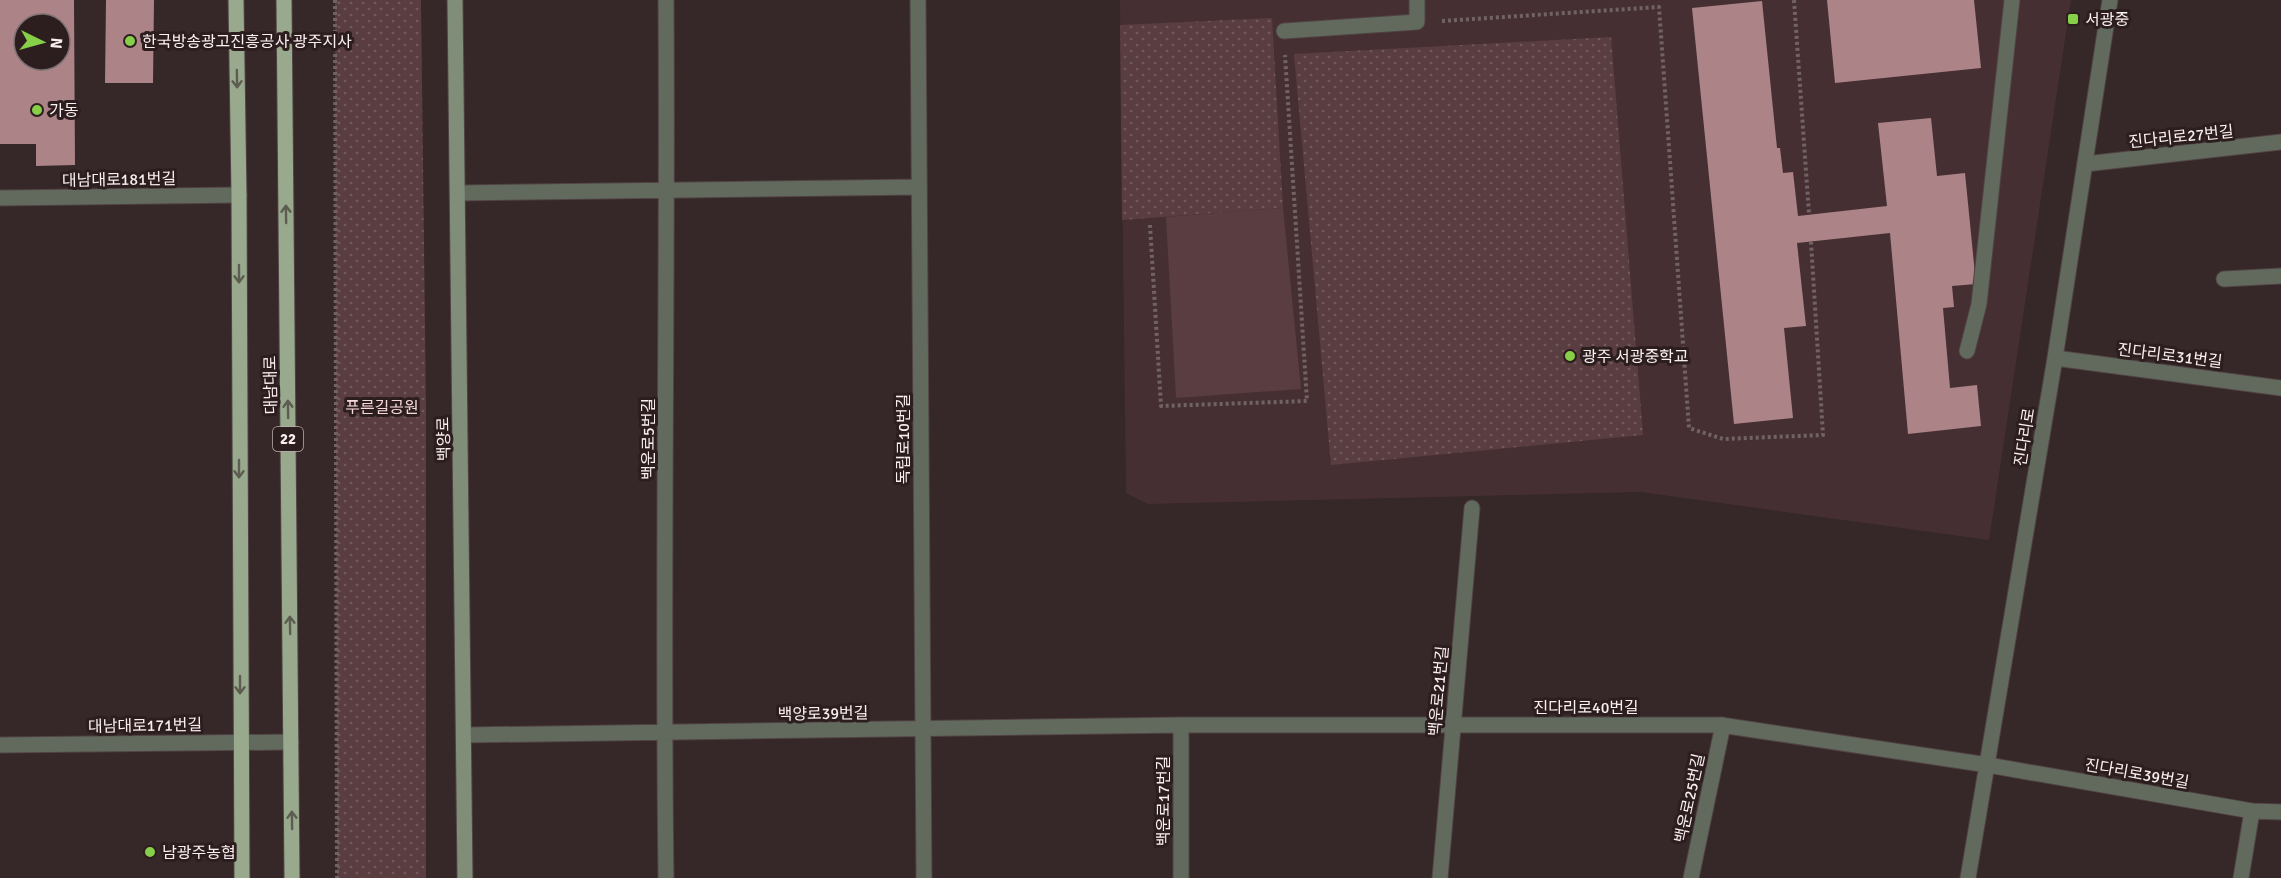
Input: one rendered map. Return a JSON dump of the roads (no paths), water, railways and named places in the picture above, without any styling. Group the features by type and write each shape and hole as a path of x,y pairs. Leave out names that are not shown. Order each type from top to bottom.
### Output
{"main road":[{"name":"대남대로","path":"236,0 242,878"},
{"name":"대남대로","path":"284,0 292,878"}],"street":[{"name":"백양로","path":"455,0 465,878"},
{"name":"백운로5번길","path":"666,0 664,734 666,878"},
{"name":"독립로10번길","path":"918,0 924,878"},
{"path":"1284,31 1417,22 1417,0"},
{"path":"1966,351 1979,304 2012,0"},
{"name":"진다리로","path":"1968,878 2055,358 2110,0"},
{"name":"진다리로27번길","path":"2085,164 2281,142"},
{"path":"458,193 919,187"},
{"name":"대남대로181번길","path":"0,198 239,195"},
{"path":"2224,279 2281,276"},
{"name":"진다리로31번길","path":"2055,358 2281,388"},
{"name":"백운로21번길","path":"1440,878 1472,508"},
{"name":"백양로39번길","path":"465,735 1180,725"},
{"name":"진다리로40번길","path":"1180,725 1723,725 1988,765"},
{"name":"백운로17번길","path":"1180,725 1181,878"},
{"name":"백운로25번길","path":"1691,878 1723,725"},
{"name":"대남대로171번길","path":"0,745 291,742"},
{"name":"진다리로39번길","path":"1988,765 2252,811 2281,812"},
{"path":"2241,878 2252,811"}],"place":[{"name":"서광중","path":"2073,19"},
{"name":"한국방송광고진흥공사 광주지사","path":"130,41"},
{"name":"가동","path":"37,110"},
{"name":"광주 서광중학교","path":"1570,356"},
{"name":"남광주농협","path":"150,852"}],"park label":[{"name":"푸른길공원","path":"382,407"}]}
